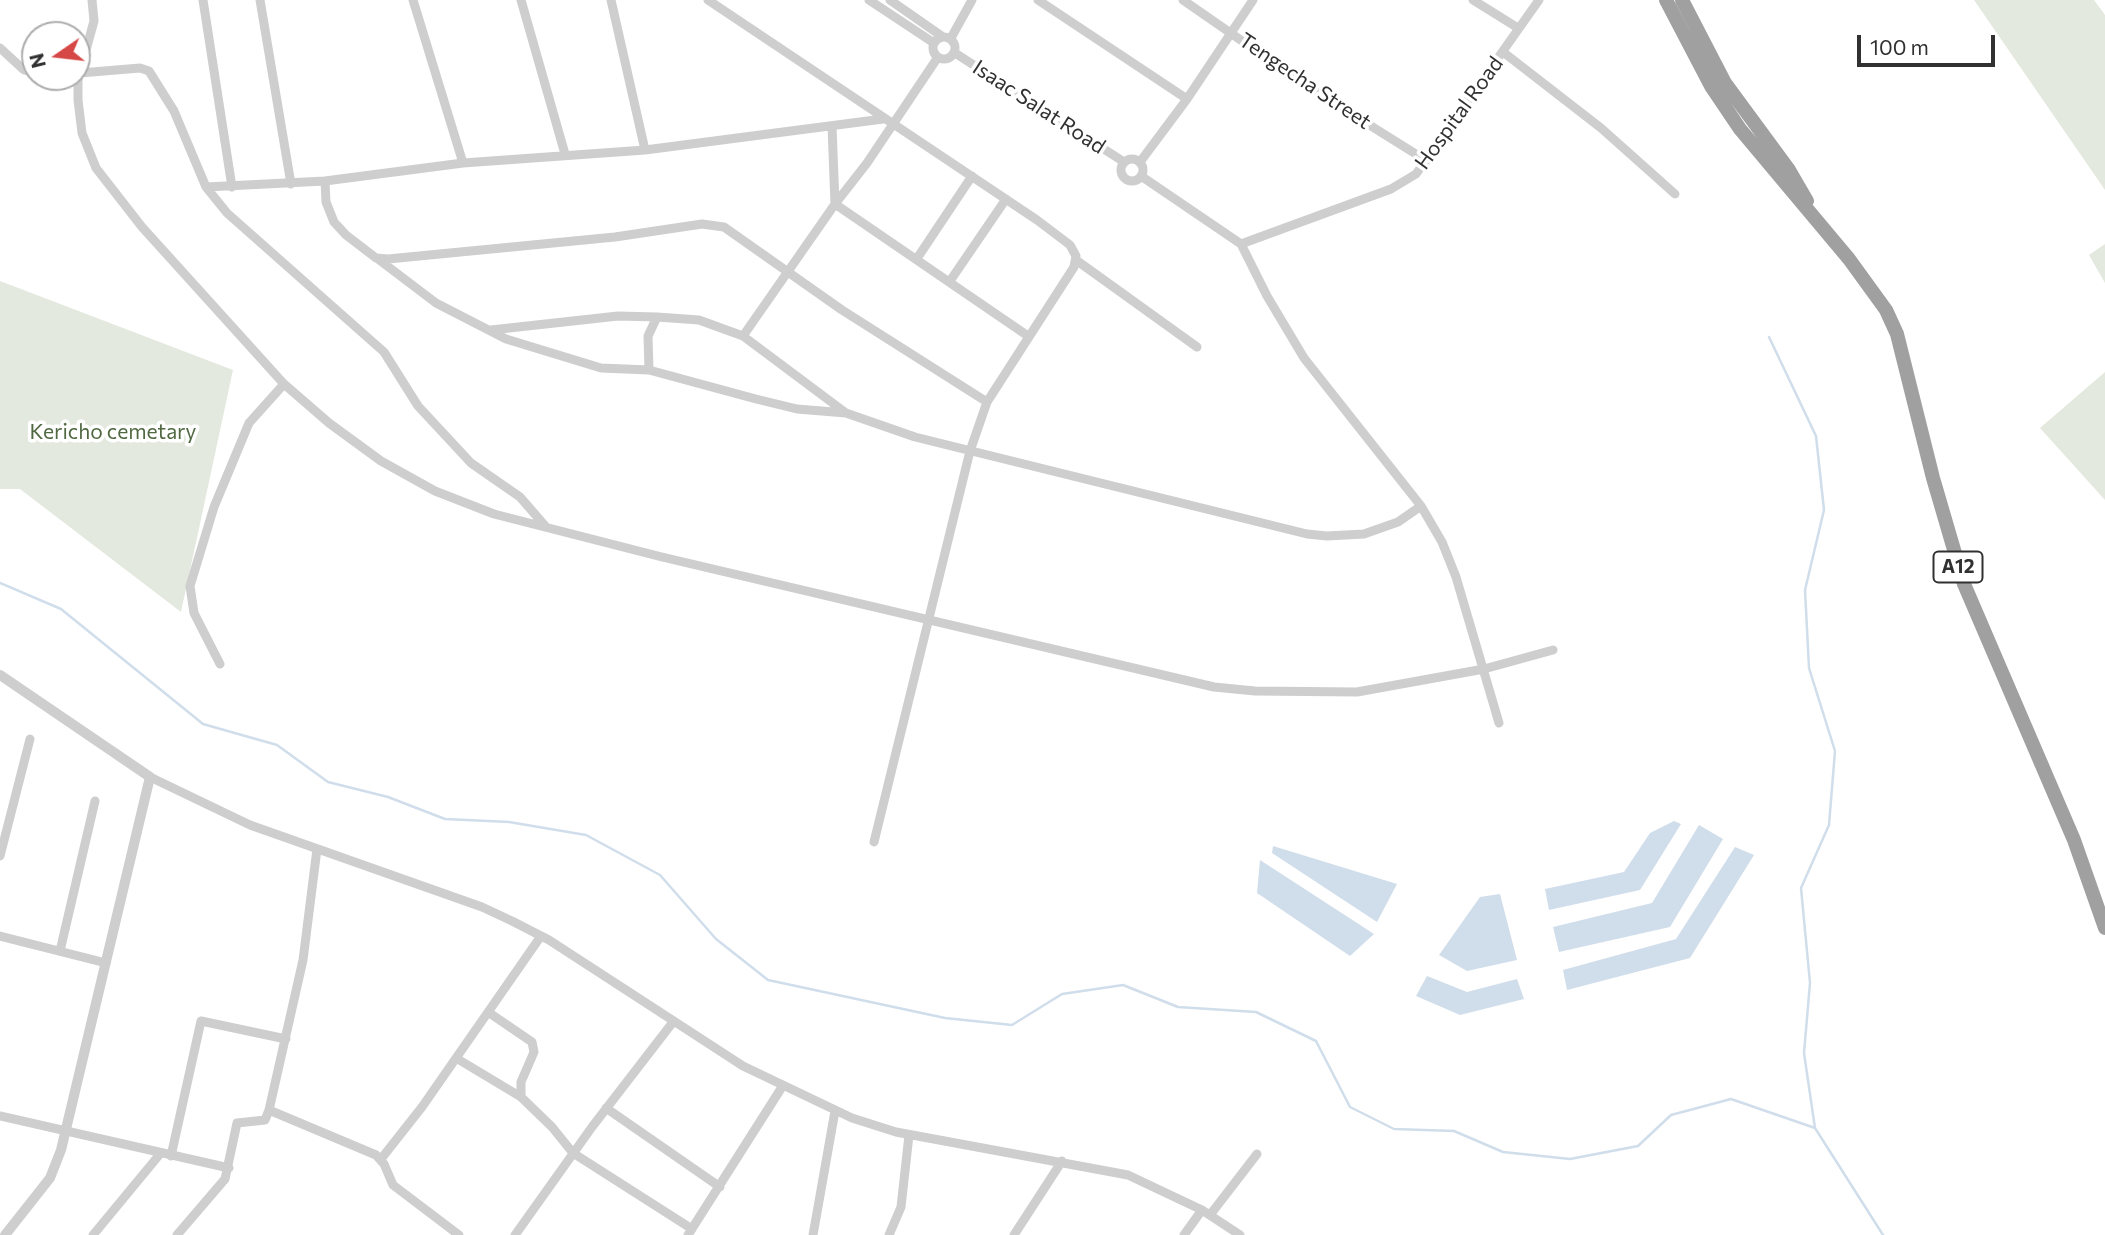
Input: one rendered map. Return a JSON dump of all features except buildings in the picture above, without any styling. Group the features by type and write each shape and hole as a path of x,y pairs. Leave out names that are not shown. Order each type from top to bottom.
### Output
{"highway":[{"name":"A12","path":"1666,0 1711,86 1740,129 1812,212 1871,288 1897,334 1933,478 1964,584 2074,840 2105,928"},
{"name":"A12","path":"1682,0 1725,83 1789,170 1812,212"}],"street":[{"path":"91,31 94,21 92,0"},
{"path":"203,0 232,187"},
{"path":"260,0 291,184"},
{"path":"413,0 463,163"},
{"path":"520,0 565,154"},
{"path":"611,0 645,150"},
{"path":"708,0 892,126 1006,199 1070,245 1076,260 1197,347"},
{"path":"869,0 934,43"},
{"path":"890,0 947,37 955,45 955,53 945,59 938,57 933,51 934,43"},
{"path":"934,43 947,37 972,0"},
{"path":"1038,0 1187,99"},
{"name":"Tengecha Street","path":"1183,0 1307,86 1427,161"},
{"path":"1140,162 1187,99 1253,0"},
{"path":"1473,0 1518,28"},
{"name":"Hospital Road","path":"1241,244 1391,188 1416,174 1539,0"},
{"path":"0,48 21,67"},
{"path":"1503,52 1601,128 1675,194"},
{"name":"Isaac Salat Road","path":"955,53 1124,162"},
{"path":"743,336 938,57"},
{"path":"91,74 140,68 149,71 174,111 206,187 227,213 384,352 410,397 434,424 477,468 520,497 546,527"},
{"path":"78,91 82,133 96,168 142,228 285,384 329,423 404,476 463,503 761,582 1235,690 1357,692 1484,668 1553,650"},
{"path":"206,187 291,184 463,163 645,150 883,119"},
{"path":"832,126 835,204"},
{"path":"1131,159 1140,162 1143,169 1140,176 1134,180 1124,177 1121,170 1124,162 1131,159"},
{"path":"918,257 972,176"},
{"path":"1140,176 1241,244 1267,296 1304,358 1421,506 1451,566 1499,723"},
{"path":"325,181 326,202 334,222 436,303 523,345 601,369 649,370 797,408 846,413 888,429 1161,500 1327,536 1349,536 1384,528 1421,506"},
{"path":"950,281 1006,199"},
{"path":"835,204 918,257 1028,336"},
{"path":"376,258 403,259 714,224 735,234 851,316 987,402"},
{"path":"874,842 970,451 987,402 1076,260"},
{"path":"489,330 626,316 699,320 743,336 846,413"},
{"path":"649,370 648,336 657,317"},
{"path":"220,664 194,613 190,586 214,507 249,423 285,384"},
{"path":"0,676 150,777 219,813 482,907 541,936 673,1022 782,1087 835,1111 909,1135 1128,1175 1206,1212 1240,1235"},
{"path":"0,856 30,740"},
{"path":"5,1235 50,1178 66,1133 150,777"},
{"path":"60,951 95,801"},
{"path":"177,1235 217,1189 229,1168 237,1123 245,1120 265,1120 269,1110 303,960 317,849"},
{"path":"0,936 106,963"},
{"path":"381,1159 541,936"},
{"path":"488,1012 532,1042 534,1052 519,1088 521,1097"},
{"path":"171,1156 201,1021 286,1039"},
{"path":"514,1235 606,1108 673,1022"},
{"path":"456,1058 521,1097 552,1127 573,1153 690,1232 782,1087"},
{"path":"606,1108 720,1187"},
{"path":"269,1110 381,1159 389,1181 459,1235"},
{"path":"813,1235 835,1111"},
{"path":"0,1116 229,1168"},
{"path":"889,1235 895,1227 901,1207 909,1135"},
{"path":"93,1235 160,1154"},
{"path":"1184,1235 1256,1154"},
{"path":"1014,1235 1062,1161"}],"green space":[{"path":"1974,0 2094,0 2105,15 2105,190"},
{"path":"2105,244 2105,283 2089,255"},
{"name":"Kericho cemetary","path":"0,281 233,370 181,612 20,489 0,489"},
{"path":"2105,372 2105,500 2040,428"}],"water":[{"path":"1674,821 1681,824 1640,890 1549,910 1545,889 1624,872 1650,833"},
{"path":"1699,825 1723,839 1670,927 1559,952 1553,927 1652,903"},
{"path":"1273,846 1397,884 1377,922 1272,853"},
{"path":"1735,847 1754,855 1690,958 1567,990 1563,970 1676,939"},
{"path":"1260,860 1374,934 1350,956 1257,893"},
{"path":"1500,894 1517,960 1467,971 1439,955 1480,897"},
{"path":"1427,976 1467,992 1517,979 1524,999 1460,1015 1416,996"}],"waterway":[{"path":"1769,337 1816,436 1824,510 1805,590 1809,668 1835,751 1829,825 1801,888 1810,983 1804,1053 1815,1128 1883,1235"},
{"path":"0,583 61,609 203,724 277,745 328,782 388,797 445,819 509,822 586,835 660,875 716,939 768,980 945,1018 1012,1025 1062,994 1123,985 1178,1007 1256,1012 1316,1041 1350,1107 1394,1129 1454,1131 1503,1152 1570,1159 1638,1146 1671,1115 1731,1099 1815,1128"}]}
